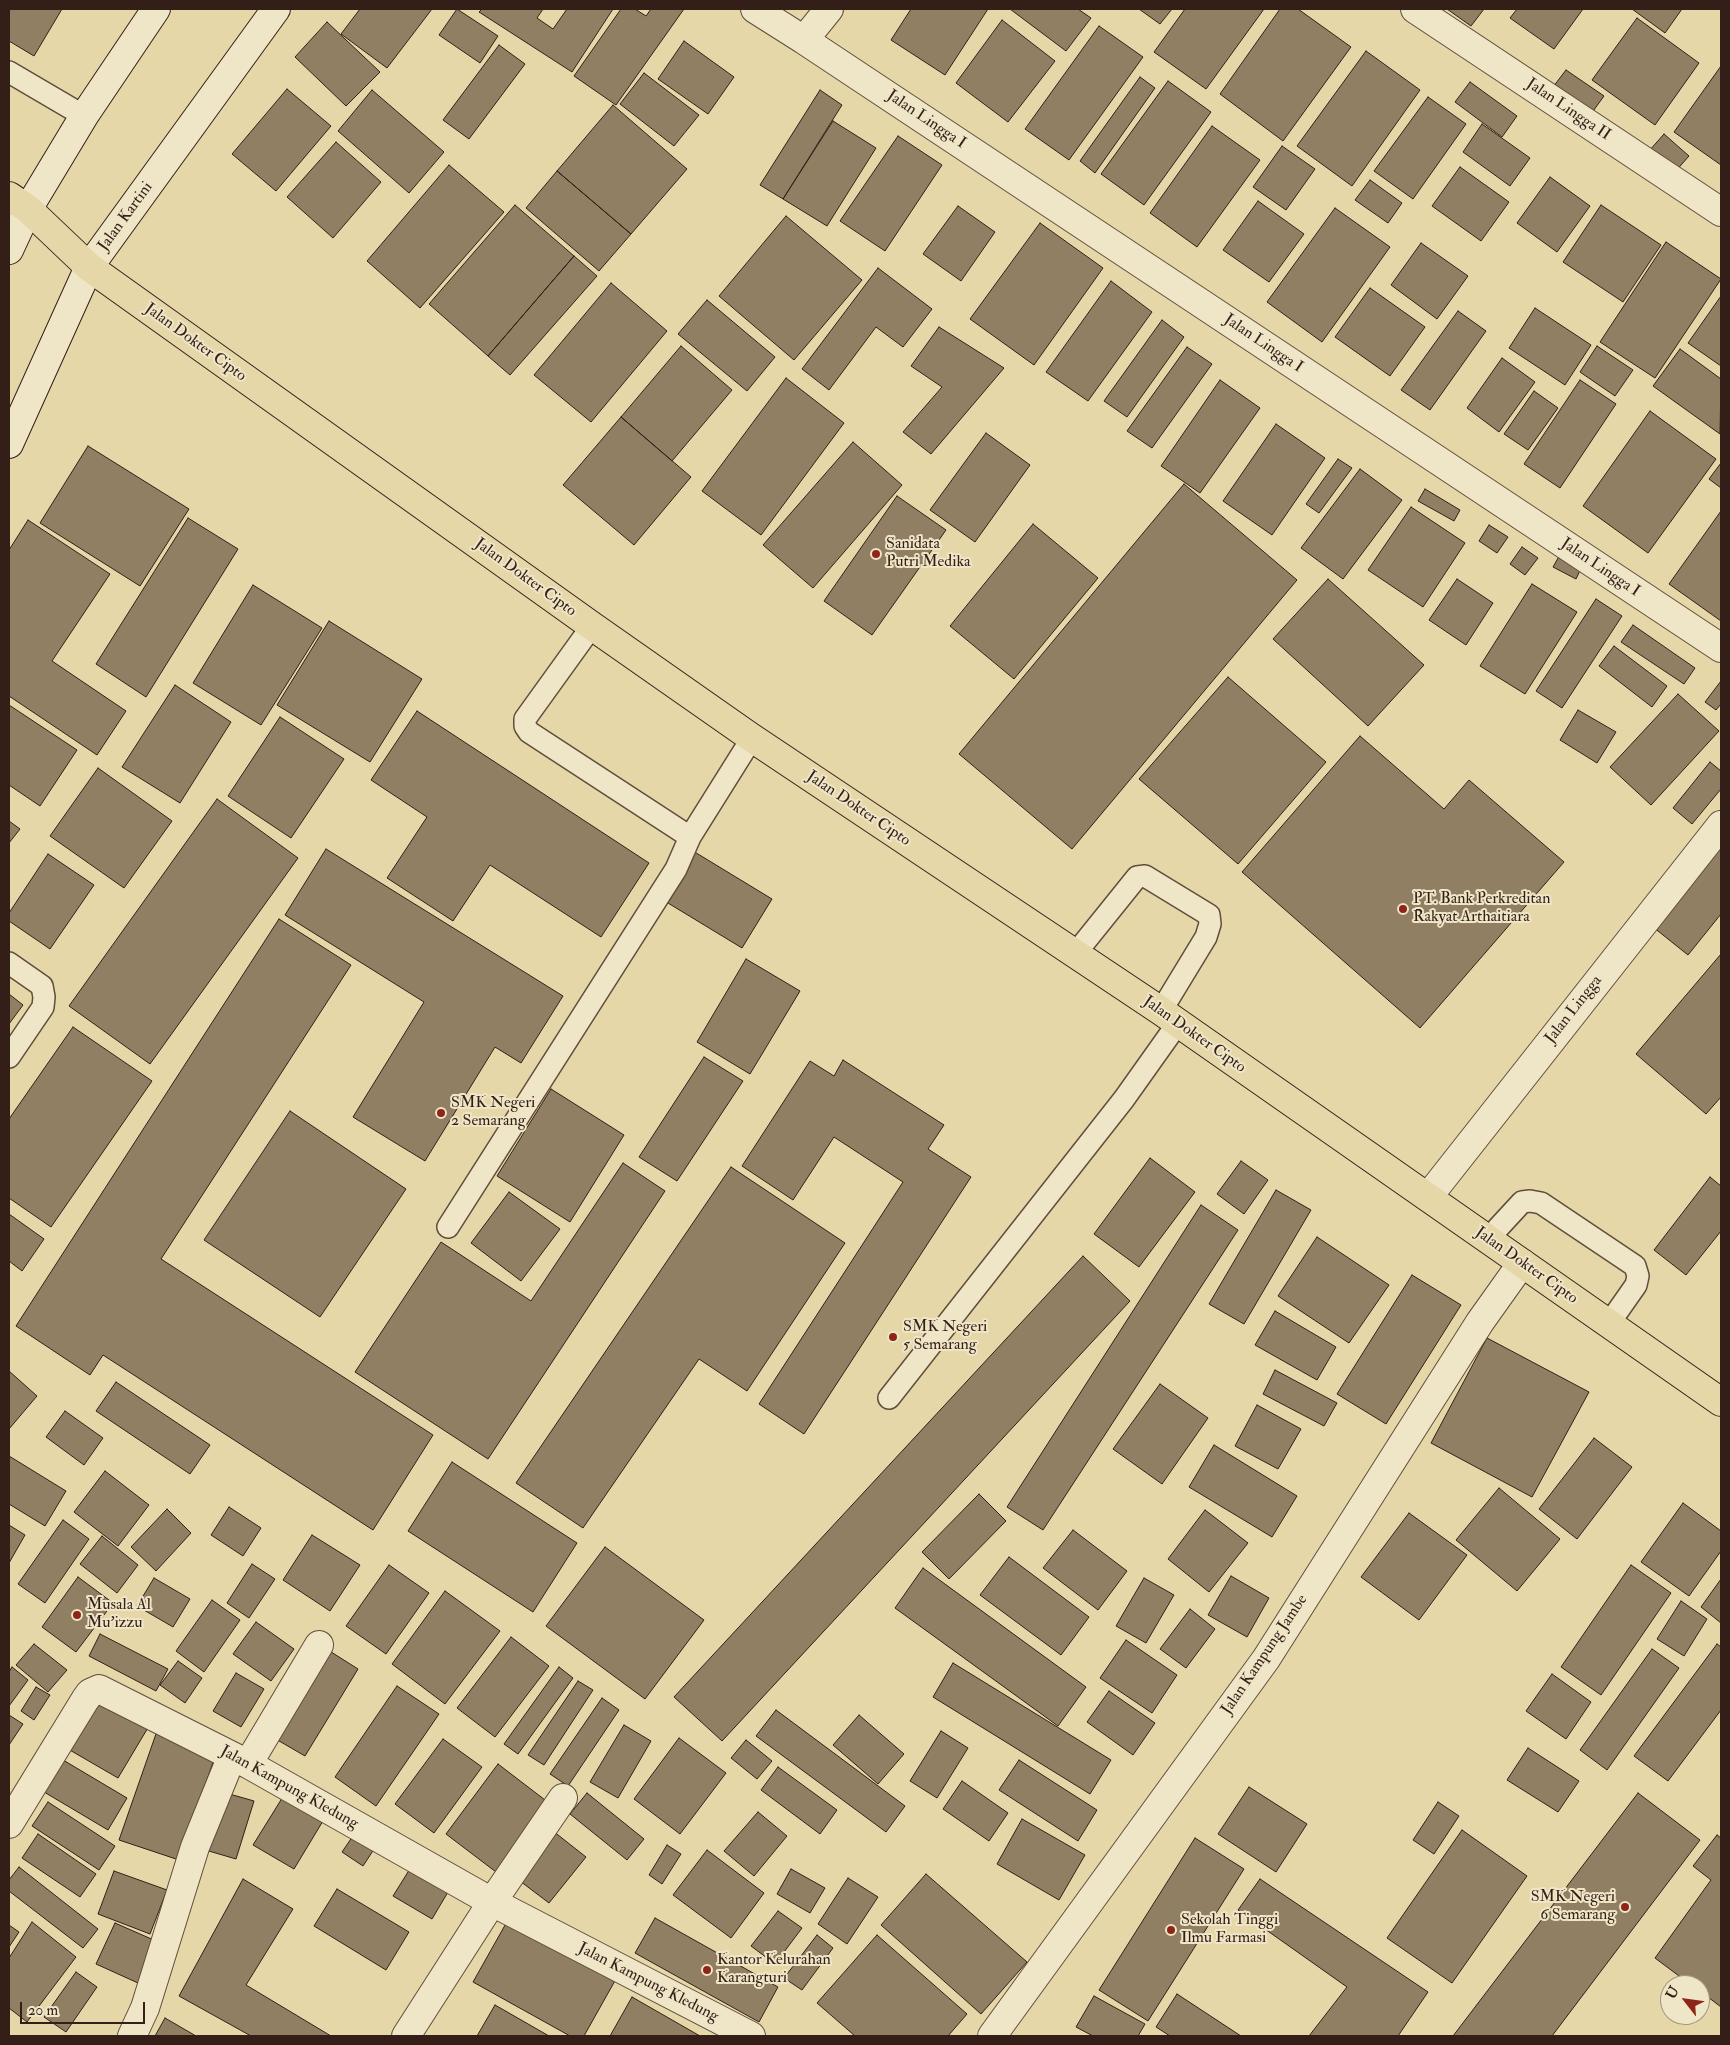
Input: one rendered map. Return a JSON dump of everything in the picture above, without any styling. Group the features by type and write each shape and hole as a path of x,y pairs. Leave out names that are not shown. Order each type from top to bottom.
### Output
{"highway":[{"name":"Jalan Dokter Cipto","path":"18,202 89,268 592,626 752,738 1170,1017 1608,1325 1721,1402"}],"street":[{"path":"9,250 18,202 84,116 156,9"},
{"name":"Jalan Kartini","path":"9,444 89,268 276,9"},
{"name":"Jalan Lingga I","path":"755,9 1721,648"},
{"path":"804,40 828,9"},
{"name":"Jalan Lingga II","path":"1415,9 1721,212"},
{"name":"Jalan Lingga","path":"1428,1197 1721,825"},
{"name":"Jalan Kampung Jambe","path":"992,2036 1266,1659 1480,1322 1522,1263"},
{"path":"132,2036 145,2008 196,1847 240,1760 319,1645"},
{"name":"Jalan Kampung Kledung","path":"9,1824 85,1700 90,1693 99,1689 240,1760 492,1902 751,2036"},
{"path":"406,2036 492,1902 563,1798"}],"lane":[{"path":"9,72 84,116"},
{"path":"592,626 525,720 525,726 529,732 690,837"},
{"path":"448,1227 676,869 690,837 752,738"},
{"path":"889,1398 1124,1099 1170,1017 1206,938 1210,924 1209,915 1145,876 1137,877 1075,954"},
{"path":"9,964 42,986 44,997 43,1007 9,1057"},
{"path":"1491,1242 1498,1228 1522,1202 1530,1201 1541,1203 1635,1266 1638,1276 1636,1285 1608,1325"}],"building":[{"path":"9,9 62,9 34,56 9,41"},
{"path":"360,9 432,9 387,68 341,34"},
{"path":"457,9 498,36 480,63 439,35"},
{"path":"482,9 543,9 537,18 553,29 567,9 613,9 572,72 479,12"},
{"path":"621,9 635,9 646,16 651,9 684,9 616,105 574,76"},
{"path":"911,9 988,9 945,75 891,40"},
{"path":"1010,9 1078,9 1091,18 1066,51"},
{"path":"1139,9 1172,9 1160,24"},
{"path":"1185,9 1264,9 1206,89 1154,52"},
{"path":"1280,9 1298,9 1351,47 1283,141 1220,94"},
{"path":"1447,9 1484,9 1471,26"},
{"path":"1517,9 1583,9 1554,49 1510,18"},
{"path":"1632,9 1682,9 1665,33"},
{"path":"1637,18 1699,63 1655,125 1592,80"},
{"path":"1002,20 1055,61 1008,122 956,83"},
{"path":"327,22 380,72 346,106 295,57"},
{"path":"1099,26 1143,57 1069,160 1025,129"},
{"path":"684,41 734,77 708,114 658,79"},
{"path":"499,45 525,64 469,139 443,120"},
{"path":"1366,51 1420,90 1352,186 1297,146"},
{"path":"1721,66 1721,165 1674,132"},
{"path":"1566,70 1604,96 1591,114 1553,87"},
{"path":"644,73 699,115 674,146 620,104"},
{"path":"1140,77 1155,88 1095,173 1080,161"},
{"path":"1168,81 1211,112 1144,205 1101,174"},
{"path":"1470,82 1517,116 1502,137 1455,102"},
{"path":"287,89 331,126 276,191 232,154"},
{"path":"372,90 444,152 409,193 338,131"},
{"path":"820,90 842,105 783,199 760,185"},
{"path":"1428,97 1466,124 1413,199 1374,171"},
{"path":"613,105 687,169 631,234 557,171"},
{"path":"833,121 876,148 827,226 783,199"},
{"path":"1482,124 1530,158 1510,186 1463,152"},
{"path":"1212,126 1260,160 1197,247 1150,213"},
{"path":"1664,134 1689,156 1674,173 1649,151"},
{"path":"898,136 942,165 885,251 840,221"},
{"path":"336,142 381,182 333,238 287,197"},
{"path":"1282,146 1315,169 1286,210 1253,187"},
{"path":"449,165 504,212 420,308 367,261"},
{"path":"1460,167 1509,202 1481,241 1432,206"},
{"path":"557,171 631,234 599,271 526,208"},
{"path":"1550,177 1590,206 1557,252 1517,223"},
{"path":"1370,180 1402,203 1388,223 1355,200"},
{"path":"1258,201 1304,234 1269,282 1223,250"},
{"path":"515,205 574,256 488,356 429,304"},
{"path":"1601,205 1661,245 1623,302 1563,262"},
{"path":"958,206 995,232 961,281 923,254"},
{"path":"1335,208 1390,247 1322,342 1267,302"},
{"path":"786,216 862,280 794,360 719,296"},
{"path":"1040,223 1103,268 1034,365 970,319"},
{"path":"1666,242 1721,279 1655,378 1600,342"},
{"path":"1421,243 1468,276 1437,319 1391,285"},
{"path":"574,256 597,276 510,375 488,356"},
{"path":"878,268 932,309 903,347 876,327 829,390 802,369"},
{"path":"1111,281 1152,312 1088,401 1046,372"},
{"path":"611,283 667,331 591,422 534,375"},
{"path":"1370,288 1425,327 1390,376 1335,337"},
{"path":"1721,296 1721,366 1688,343"},
{"path":"707,300 775,357 747,391 678,334"},
{"path":"1535,308 1591,345 1565,385 1509,348"},
{"path":"1458,311 1486,331 1430,410 1401,390"},
{"path":"1162,320 1184,337 1127,417 1104,401"},
{"path":"939,327 1004,368 931,454 903,432 942,387 911,366"},
{"path":"681,346 732,390 672,461 621,417"},
{"path":"1597,346 1633,370 1615,396 1580,372"},
{"path":"1187,347 1212,364 1152,448 1127,431"},
{"path":"1680,349 1721,379 1720,434 1653,386"},
{"path":"1502,358 1535,382 1499,432 1467,408"},
{"path":"786,378 844,423 761,535 702,491"},
{"path":"1220,380 1260,408 1200,493 1161,466"},
{"path":"1580,380 1616,404 1560,488 1524,464"},
{"path":"1534,391 1558,408 1528,450 1504,434"},
{"path":"1650,411 1716,459 1648,553 1583,506"},
{"path":"621,417 691,477 634,545 563,485"},
{"path":"1276,424 1325,458 1272,535 1223,501"},
{"path":"986,433 1030,465 975,542 930,510"},
{"path":"853,442 902,485 813,588 763,545"},
{"path":"88,446 189,509 140,586 40,523"},
{"path":"1338,459 1352,468 1319,513 1306,504"},
{"path":"1721,463 1721,488 1709,479"},
{"path":"1360,469 1402,500 1343,579 1301,548"},
{"path":"1184,484 1297,580 1072,849 959,754"},
{"path":"1425,489 1460,510 1454,521 1418,501"},
{"path":"897,496 946,530 872,635 824,601"},
{"path":"1411,507 1465,543 1423,607 1368,570"},
{"path":"1721,511 1721,621 1669,584"},
{"path":"188,518 238,549 146,697 96,664"},
{"path":"28,520 110,574 52,661 126,711 97,755 9,696 9,550"},
{"path":"1033,524 1098,578 1014,679 950,626"},
{"path":"1489,525 1508,537 1497,553 1479,541"},
{"path":"1522,547 1538,558 1525,575 1510,564"},
{"path":"1562,551 1584,562 1576,579 1553,567"},
{"path":"1328,579 1424,665 1368,726 1273,639"},
{"path":"1457,579 1493,603 1466,645 1429,620"},
{"path":"1532,584 1577,612 1525,694 1480,666"},
{"path":"253,585 322,628 261,725 193,683"},
{"path":"1596,599 1622,616 1562,708 1536,691"},
{"path":"329,621 422,679 370,762 277,705"},
{"path":"1633,625 1695,668 1684,684 1621,642"},
{"path":"1614,646 1667,686 1652,707 1599,666"},
{"path":"1228,677 1326,762 1238,864 1139,779"},
{"path":"1721,681 1721,704 1716,710 1705,702"},
{"path":"175,685 231,722 180,803 122,767"},
{"path":"1678,694 1719,731 1651,805 1610,767"},
{"path":"9,705 77,750 40,806 9,785"},
{"path":"1578,710 1616,732 1597,763 1560,740"},
{"path":"417,711 649,863 601,937 490,865 453,921 387,878 427,817 371,780"},
{"path":"280,717 344,759 291,838 228,796"},
{"name":"PT. Bank Perkreditan Rakyat Arthaitiara","path":"1360,736 1444,809 1469,780 1564,862 1420,1028 1242,872"},
{"path":"1710,762 1721,771 1721,789 1692,824 1673,808"},
{"path":"98,768 172,821 124,888 50,836"},
{"path":"217,799 298,858 150,1064 69,1006"},
{"path":"9,821 20,829 9,843"},
{"path":"1721,841 1721,914 1688,955 1653,927"},
{"path":"326,849 563,996 521,1063 495,1047 425,1161 353,1117 424,1002 285,915"},
{"path":"693,851 772,899 742,948 663,900"},
{"path":"48,854 94,885 50,949 9,921 9,913"},
{"path":"279,919 351,965 161,1259 433,1435 373,1530 103,1355 90,1375 16,1326"},
{"path":"1721,954 1721,1097 1706,1114 1636,1054"},
{"path":"746,959 800,991 750,1074 697,1042"},
{"path":"9,994 23,1005 9,1024"},
{"path":"73,1027 152,1081 51,1227 9,1198 9,1119"},
{"path":"704,1057 743,1081 677,1181 639,1157"},
{"path":"843,1060 944,1125 928,1149 971,1177 804,1434 759,1404 903,1182 834,1137 793,1200 742,1166 810,1061 834,1076"},
{"path":"551,1089 624,1135 570,1222 497,1176"},
{"path":"290,1111 406,1189 320,1317 204,1240"},
{"path":"1150,1158 1195,1192 1139,1267 1094,1234"},
{"path":"1241,1161 1268,1180 1244,1214 1217,1194"},
{"path":"623,1163 665,1191 488,1459 355,1372 441,1242 531,1301"},
{"path":"731,1167 845,1243 747,1391 699,1359 583,1528 516,1483"},
{"path":"1710,1177 1721,1186 1721,1231 1686,1275 1654,1250"},
{"path":"1276,1190 1311,1210 1244,1324 1209,1304"},
{"path":"509,1192 560,1229 521,1281 471,1243"},
{"path":"1201,1205 1238,1230 1043,1530 1007,1507"},
{"path":"9,1214 44,1239 22,1271 9,1261"},
{"path":"1317,1237 1389,1285 1349,1343 1278,1296"},
{"path":"1083,1256 1130,1301 722,1741 674,1697"},
{"path":"1412,1275 1461,1305 1386,1424 1337,1394"},
{"path":"1275,1311 1336,1347 1317,1380 1255,1345"},
{"path":"1487,1338 1589,1392 1532,1497 1431,1443"},
{"path":"1275,1370 1337,1403 1324,1426 1263,1394"},
{"path":"9,1371 37,1396 9,1429"},
{"path":"116,1382 210,1445 190,1474 96,1411"},
{"path":"1160,1384 1208,1418 1162,1484 1113,1449"},
{"path":"1257,1405 1301,1429 1278,1469 1235,1446"},
{"path":"65,1411 103,1438 84,1465 46,1437"},
{"path":"1594,1438 1632,1467 1577,1539 1539,1509"},
{"path":"1214,1445 1297,1496 1272,1537 1189,1487"},
{"path":"9,1456 66,1491 45,1526 9,1504"},
{"path":"452,1462 577,1543 533,1612 408,1531"},
{"path":"105,1471 149,1505 118,1546 74,1512"},
{"path":"1499,1488 1560,1539 1517,1591 1456,1540"},
{"path":"979,1494 1006,1521 949,1579 922,1552"},
{"path":"1683,1503 1721,1531 1721,1551 1689,1596 1641,1562"},
{"path":"229,1507 261,1528 243,1556 211,1535"},
{"path":"167,1509 191,1533 156,1571 131,1547"},
{"path":"1205,1510 1248,1543 1209,1592 1168,1559"},
{"path":"1409,1513 1467,1555 1419,1620 1361,1577"},
{"path":"63,1520 89,1539 45,1603 18,1584"},
{"path":"9,1525 25,1535 9,1563"},
{"path":"1073,1530 1127,1571 1098,1610 1043,1568"},
{"path":"312,1535 360,1565 330,1611 283,1580"},
{"path":"102,1536 138,1565 117,1593 80,1564"},
{"path":"605,1547 704,1620 645,1699 546,1626"},
{"path":"1009,1557 1089,1617 1061,1655 980,1595"},
{"path":"252,1564 275,1579 249,1618 227,1603"},
{"path":"389,1565 429,1593 386,1654 346,1626"},
{"path":"1631,1565 1671,1593 1601,1695 1561,1667"},
{"path":"923,1568 1086,1687 1058,1726 895,1608"},
{"path":"1231,1576 1269,1598 1247,1637 1208,1615"},
{"name":"Musala Al Mu'izzu","path":"78,1577 113,1603 76,1652 42,1627"},
{"path":"154,1578 190,1599 173,1627 137,1606"},
{"path":"1144,1578 1174,1595 1146,1643 1116,1626"},
{"path":"1721,1579 1721,1623 1701,1607"},
{"path":"445,1591 500,1631 445,1704 392,1664"},
{"path":"212,1600 240,1620 204,1672 176,1651"},
{"path":"1681,1601 1707,1619 1684,1656 1657,1639"},
{"path":"1190,1609 1215,1629 1186,1668 1160,1649"},
{"path":"256,1622 294,1649 271,1681 233,1654"},
{"path":"100,1634 168,1669 156,1691 89,1656"},
{"path":"511,1637 549,1666 495,1737 457,1708"},
{"path":"309,1638 358,1669 305,1756 255,1727"},
{"path":"1126,1640 1177,1675 1152,1713 1100,1678"},
{"path":"34,1644 67,1670 48,1692 16,1665"},
{"path":"1717,1644 1721,1647 1721,1710 1668,1781 1634,1756"},
{"path":"1652,1649 1679,1668 1607,1770 1580,1750"},
{"path":"178,1661 202,1678 185,1703 160,1685"},
{"path":"953,1663 1111,1760 1090,1794 933,1697"},
{"path":"12,1667 28,1680 9,1706 9,1672"},
{"path":"559,1667 573,1678 518,1754 504,1744"},
{"path":"236,1673 264,1689 241,1727 213,1711"},
{"path":"1552,1674 1591,1702 1566,1739 1526,1711"},
{"path":"578,1681 593,1690 544,1765 528,1755"},
{"path":"397,1686 439,1714 376,1806 335,1777"},
{"path":"36,1687 50,1695 34,1720 21,1711"},
{"path":"1109,1691 1155,1723 1133,1755 1087,1722"},
{"path":"99,1696 149,1726 118,1778 68,1749"},
{"path":"602,1698 619,1710 568,1786 550,1774"},
{"path":"776,1710 905,1806 886,1832 756,1736"},
{"path":"9,1715 23,1724 9,1745"},
{"path":"859,1715 904,1754 878,1784 833,1745"},
{"path":"624,1725 651,1741 618,1798 590,1782"},
{"path":"157,1731 217,1751 179,1860 119,1840"},
{"path":"941,1731 968,1748 937,1798 910,1781"},
{"path":"679,1738 726,1773 680,1834 634,1799"},
{"path":"443,1739 482,1767 434,1833 395,1804"},
{"path":"746,1740 772,1761 757,1779 731,1758"},
{"path":"1528,1748 1579,1781 1558,1812 1507,1780"},
{"path":"58,1757 127,1798 108,1830 39,1789"},
{"path":"1019,1760 1097,1810 1078,1841 999,1790"},
{"path":"498,1764 549,1803 496,1872 446,1834"},
{"path":"778,1767 837,1810 820,1834 761,1790"},
{"path":"962,1781 1008,1813 989,1841 943,1809"},
{"path":"289,1787 329,1811 294,1869 253,1845"},
{"path":"1249,1787 1307,1824 1276,1872 1218,1834"},
{"path":"219,1791 254,1801 236,1859 202,1849"},
{"path":"587,1793 644,1839 627,1860 570,1814"},
{"path":"1638,1793 1700,1840 1552,2036 1453,2036"},
{"path":"48,1802 115,1846 99,1870 32,1826"},
{"path":"1438,1802 1459,1816 1434,1854 1413,1840"},
{"path":"758,1812 787,1836 754,1876 724,1851"},
{"path":"1022,1819 1085,1855 1059,1900 997,1864"},
{"path":"359,1827 380,1840 363,1866 342,1852"},
{"path":"1462,1830 1527,1876 1452,1983 1387,1938"},
{"path":"553,1831 586,1857 549,1903 516,1878"},
{"path":"38,1834 96,1874 80,1897 22,1858"},
{"path":"1717,1835 1721,1838 1721,2007 1710,1999 1710,1975 1678,1975 1655,1958 1711,1880 1693,1866"},
{"name":"Sekolah Tinggi Ilmu Farmasi","path":"1195,1838 1244,1869 1148,2021 1099,1990"},
{"path":"667,1845 681,1854 662,1884 649,1875"},
{"path":"707,1850 764,1893 731,1938 673,1895"},
{"path":"413,1864 451,1887 432,1919 393,1896"},
{"path":"19,1867 98,1929 83,1948 9,1891 9,1880"},
{"path":"791,1869 825,1888 810,1913 777,1894"},
{"path":"114,1871 167,1890 150,1934 98,1914"},
{"path":"926,1874 1027,1962 981,2014 881,1925"},
{"path":"848,1878 878,1897 847,1944 818,1924"},
{"path":"243,1879 293,1909 246,1985 331,2036 251,2036 179,1996"},
{"path":"1260,1879 1428,1992 1398,2036 1309,2036 1347,1987 1238,1910"},
{"path":"337,1889 409,1932 386,1970 314,1926"},
{"path":"513,1911 621,1970 584,2036 570,2036 473,1982"},
{"path":"778,1911 802,1928 775,1964 751,1946"},
{"name":"Kantor Kelurahan Karangturi","path":"655,1918 778,1987 759,2022 635,1953"},
{"path":"32,1922 76,1957 27,2022 9,2008 9,1958"},
{"path":"115,1923 156,1941 138,1983 96,1964"},
{"path":"9,1925 19,1932 9,1947"},
{"path":"817,1935 833,1948 802,1990 784,1978"},
{"path":"877,1935 967,2014 948,2036 855,2036 817,2003"},
{"path":"76,1972 97,1987 66,2032 44,2017"},
{"path":"1177,1994 1241,2036 1170,2036 1156,2027"},
{"path":"1094,1996 1145,2024 1138,2036 1093,2036 1076,2027"},
{"path":"632,1997 700,2036 610,2036"},
{"path":"495,2005 549,2036 477,2036"},
{"path":"165,2018 196,2036 155,2036"}],"place":[{"name":"Sanidata Putri Medika","path":"876,554"},
{"name":"PT. Bank Perkreditan Rakyat Arthaitiara","path":"1403,909"},
{"name":"SMK Negeri 2 Semarang","path":"441,1113"},
{"name":"SMK Negeri 5 Semarang","path":"893,1337"},
{"name":"Musala Al Mu'izzu","path":"77,1615"},
{"name":"SMK Negeri 6 Semarang","path":"1625,1907"},
{"name":"Sekolah Tinggi Ilmu Farmasi","path":"1171,1930"},
{"name":"Kantor Kelurahan Karangturi","path":"707,1970"}]}
